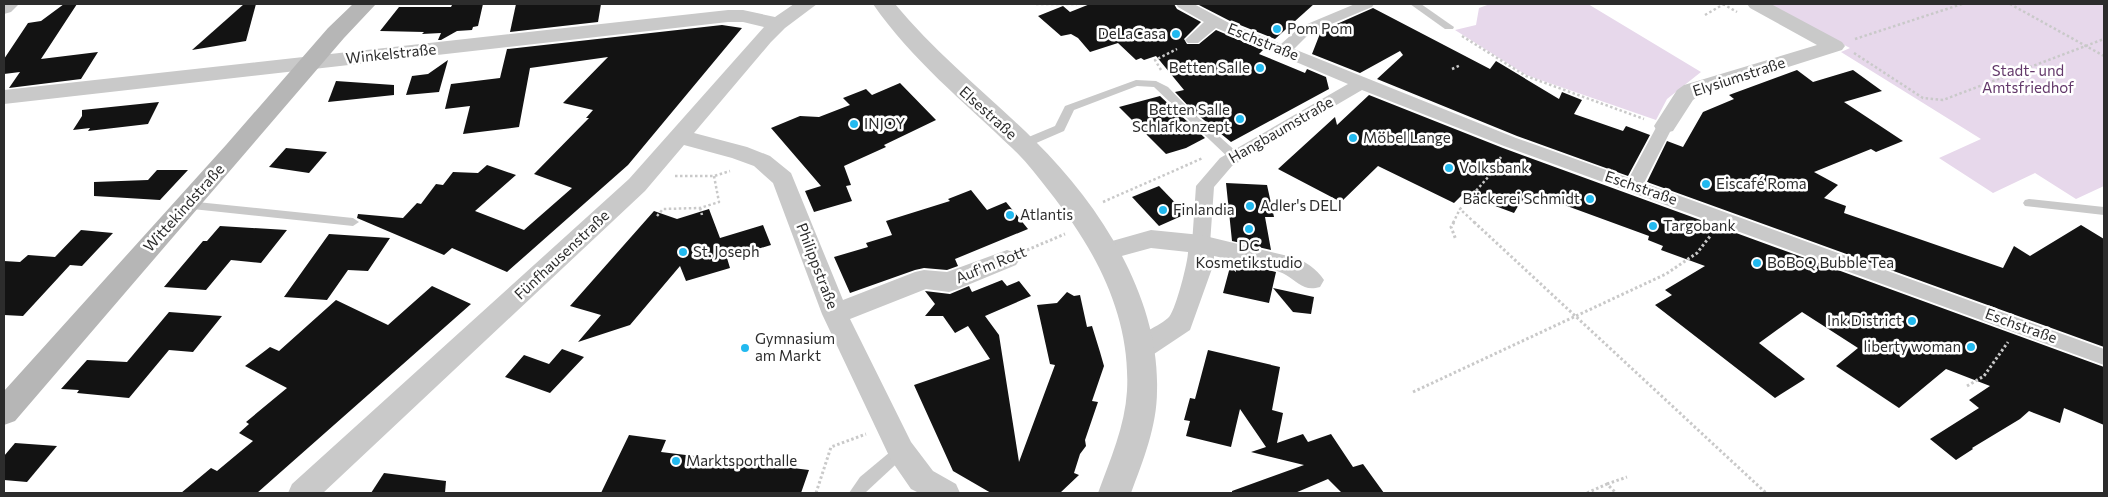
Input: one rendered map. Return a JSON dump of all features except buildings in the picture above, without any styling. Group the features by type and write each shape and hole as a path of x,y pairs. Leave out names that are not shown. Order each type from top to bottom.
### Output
{"main road":[{"name":"Wittekindstraße","path":"4,412 364,4"}],"street":[{"path":"4,8 9,4"},
{"name":"Fünfhausenstraße","path":"303,493 598,223 647,175 752,51 778,24 807,4"},
{"name":"Elsestraße","path":"884,4 929,59 1023,144 1084,218"},
{"name":"Eschstraße","path":"1184,4 1214,21 1507,147 1633,186 1718,222 2015,331 2104,357"},
{"path":"1284,50 1305,30 1367,4"},
{"path":"1756,4 1838,45"},
{"name":"Winkelstraße","path":"4,97 728,16 743,16 778,24"},
{"path":"1193,40 1214,21"},
{"name":"Elysiumstraße","path":"1633,186 1665,126 1685,95 1692,90 1838,45"},
{"name":"Hangbaumstraße","path":"1141,349 1181,322 1201,263 1206,186 1231,154 1361,83"},
{"name":"Philippstraße","path":"680,137 739,152 762,161 783,178 835,314 888,427 901,451 922,480 945,493"},
{"path":"1084,218 1106,251 1128,296 1141,349 1142,392 1133,441 1115,493"},
{"path":"1106,251 1151,239 1202,244 1292,266 1311,280"},
{"name":"Auf'm Rott","path":"835,314 924,280 949,282 1007,259"}],"lane":[{"path":"1415,4 1449,27"},
{"path":"1023,144 1060,128 1069,108 1136,83 1156,84 1231,154"},
{"path":"2029,203 2104,211"},
{"path":"187,205 354,222"},
{"path":"856,493 865,482 901,451"}],"path":[{"path":"1036,4 1077,4"},
{"path":"1705,15 1724,4"},
{"path":"1838,45 1962,4"},
{"path":"2010,4 2104,56"},
{"path":"1449,27 1526,76 1665,126"},
{"path":"1838,45 1923,98 1943,100 2104,39"},
{"path":"1156,84 1162,71 1155,60 1193,40"},
{"path":"1452,69 1461,65"},
{"path":"1456,240 1451,227 1460,209 1489,176 1507,147"},
{"name":"Auf'm Rott","path":"1007,259 1084,218 1220,151 1231,154"},
{"path":"647,175 714,176 762,161"},
{"path":"657,216 663,209 700,208 719,202 714,176"},
{"path":"700,208 702,215"},
{"path":"1460,209 1766,493"},
{"path":"1414,392 1679,266 1704,246 1718,222"},
{"path":"1967,386 1984,376 2015,331"},
{"path":"816,493 831,447 888,427"},
{"path":"1587,493 1627,477"},
{"path":"1608,484 1616,493"}],"green space":[{"path":"1490,4 1588,4 1701,72 1667,99 1656,120 1526,75 1455,30 1476,25 1479,8"},
{"name":"Stadt- und Amtsfriedhof","path":"1766,4 2104,4 2104,186 2076,199 2035,173 1993,193 1939,158 1981,139 1841,52 1850,48"}],"place":[{"name":"Pom Pom","path":"1277,29"},
{"name":"DeLaCasa","path":"1176,34"},
{"name":"Betten Salle","path":"1260,68"},
{"name":"Betten Salle Schlafkonzept","path":"1240,119"},
{"name":"INJOY","path":"854,124"},
{"name":"Möbel Lange","path":"1353,138"},
{"name":"Volksbank","path":"1449,168"},
{"name":"Eiscafé Roma","path":"1706,184"},
{"name":"Bäckerei Schmidt","path":"1590,199"},
{"name":"Adler's DELI","path":"1250,206"},
{"name":"Finlandia","path":"1163,210"},
{"name":"Atlantis","path":"1010,215"},
{"name":"Targobank","path":"1653,226"},
{"name":"DC Kosmetikstudio","path":"1249,229"},
{"name":"St. Joseph","path":"683,252"},
{"name":"BoBoQ Bubble Tea","path":"1757,263"},
{"name":"Ink District","path":"1912,321"},
{"name":"liberty woman","path":"1971,347"},
{"name":"Gymnasium am Markt","path":"745,348"},
{"name":"Marktsporthalle","path":"676,461"}]}
